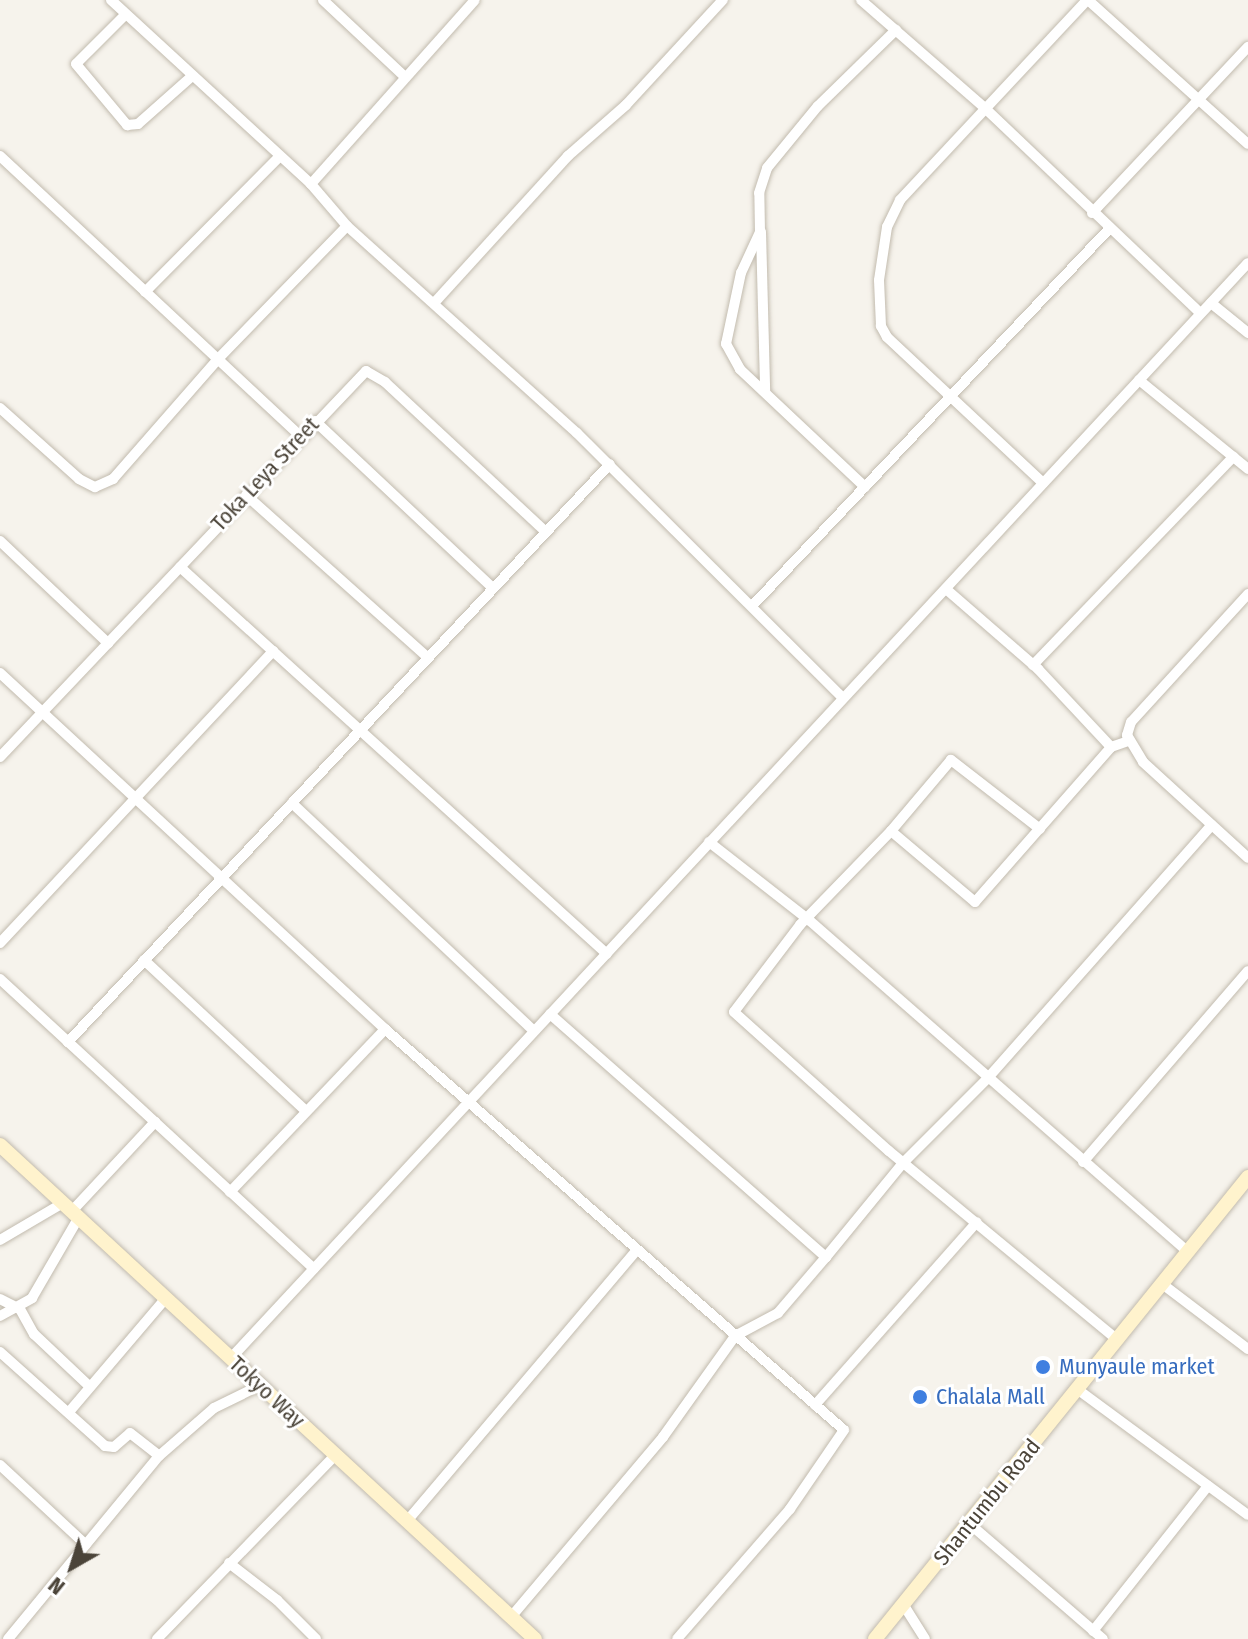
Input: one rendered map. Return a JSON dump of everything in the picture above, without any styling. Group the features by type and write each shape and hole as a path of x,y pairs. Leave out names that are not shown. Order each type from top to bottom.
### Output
{"main road":[{"name":"Tokyo Way","path":"0,1145 535,1639"},
{"name":"Shantumbu Road","path":"875,1639 971,1525 1248,1177"}],"street":[{"path":"111,0 278,158 311,184 347,226 436,301 610,464 843,698"},
{"path":"323,0 405,77"},
{"path":"311,184 475,0"},
{"path":"436,301 568,156 626,105 723,0"},
{"path":"861,0 987,110 1200,313"},
{"path":"1043,483 952,394 887,337 881,326 879,280 887,227 900,200 1087,0 1248,144"},
{"path":"125,15 76,64 127,125 138,124 192,76"},
{"path":"765,390 759,193 767,168 818,106 896,30"},
{"path":"1092,213 1248,47"},
{"path":"0,156 300,436"},
{"path":"145,292 278,158"},
{"path":"761,225 741,273 726,349 740,369 865,487"},
{"path":"0,408 79,479 95,487 113,479 218,359 347,226"},
{"path":"753,605 1109,229"},
{"path":"231,1358 1248,263"},
{"path":"1211,303 1248,333"},
{"name":"Toka Leya Street","path":"0,757 357,375 374,372 546,532"},
{"path":"1139,380 1248,469"},
{"path":"315,421 492,587"},
{"path":"1033,665 1233,457"},
{"path":"68,1042 359,727 610,464"},
{"path":"246,495 426,656"},
{"path":"0,541 108,643"},
{"path":"180,567 607,954"},
{"path":"946,589 1033,665 1111,747"},
{"path":"1128,741 1131,722 1248,594"},
{"path":"0,943 273,651"},
{"path":"0,673 385,1029 844,1430 790,1509 677,1639"},
{"path":"891,831 975,902 1111,747 1128,741"},
{"path":"1128,741 1248,858"},
{"path":"1040,829 951,760 809,920 734,1012 903,1163 1116,1339"},
{"path":"292,803 534,1031"},
{"path":"511,1617 647,1458 735,1336 778,1313 903,1163 987,1079 1212,825"},
{"path":"709,842 809,920 1187,1251"},
{"path":"144,960 306,1111"},
{"path":"1083,1162 1248,971"},
{"path":"0,979 314,1269"},
{"path":"550,1014 826,1257"},
{"path":"230,1192 385,1029"},
{"path":"0,1240 71,1210 155,1122"},
{"path":"0,1316 20,1309 48,1273 71,1210"},
{"path":"815,1405 977,1222"},
{"path":"407,1521 637,1250"},
{"path":"1161,1283 1248,1349"},
{"path":"69,1412 166,1298"},
{"path":"0,1299 20,1309 34,1334 89,1386"},
{"path":"0,1352 110,1449 130,1433 159,1456"},
{"path":"8,1639 159,1456 214,1408 261,1385"},
{"path":"1077,1389 1248,1515"},
{"path":"157,1639 335,1455"},
{"path":"3,1473 86,1545"},
{"path":"1093,1631 1208,1486"},
{"path":"971,1525 1103,1639"},
{"path":"229,1563 285,1606 316,1639"},
{"path":"903,1604 925,1639"}],"place":[{"name":"Munyaule market","path":"1043,1367"},
{"name":"Chalala Mall","path":"920,1397"}]}
